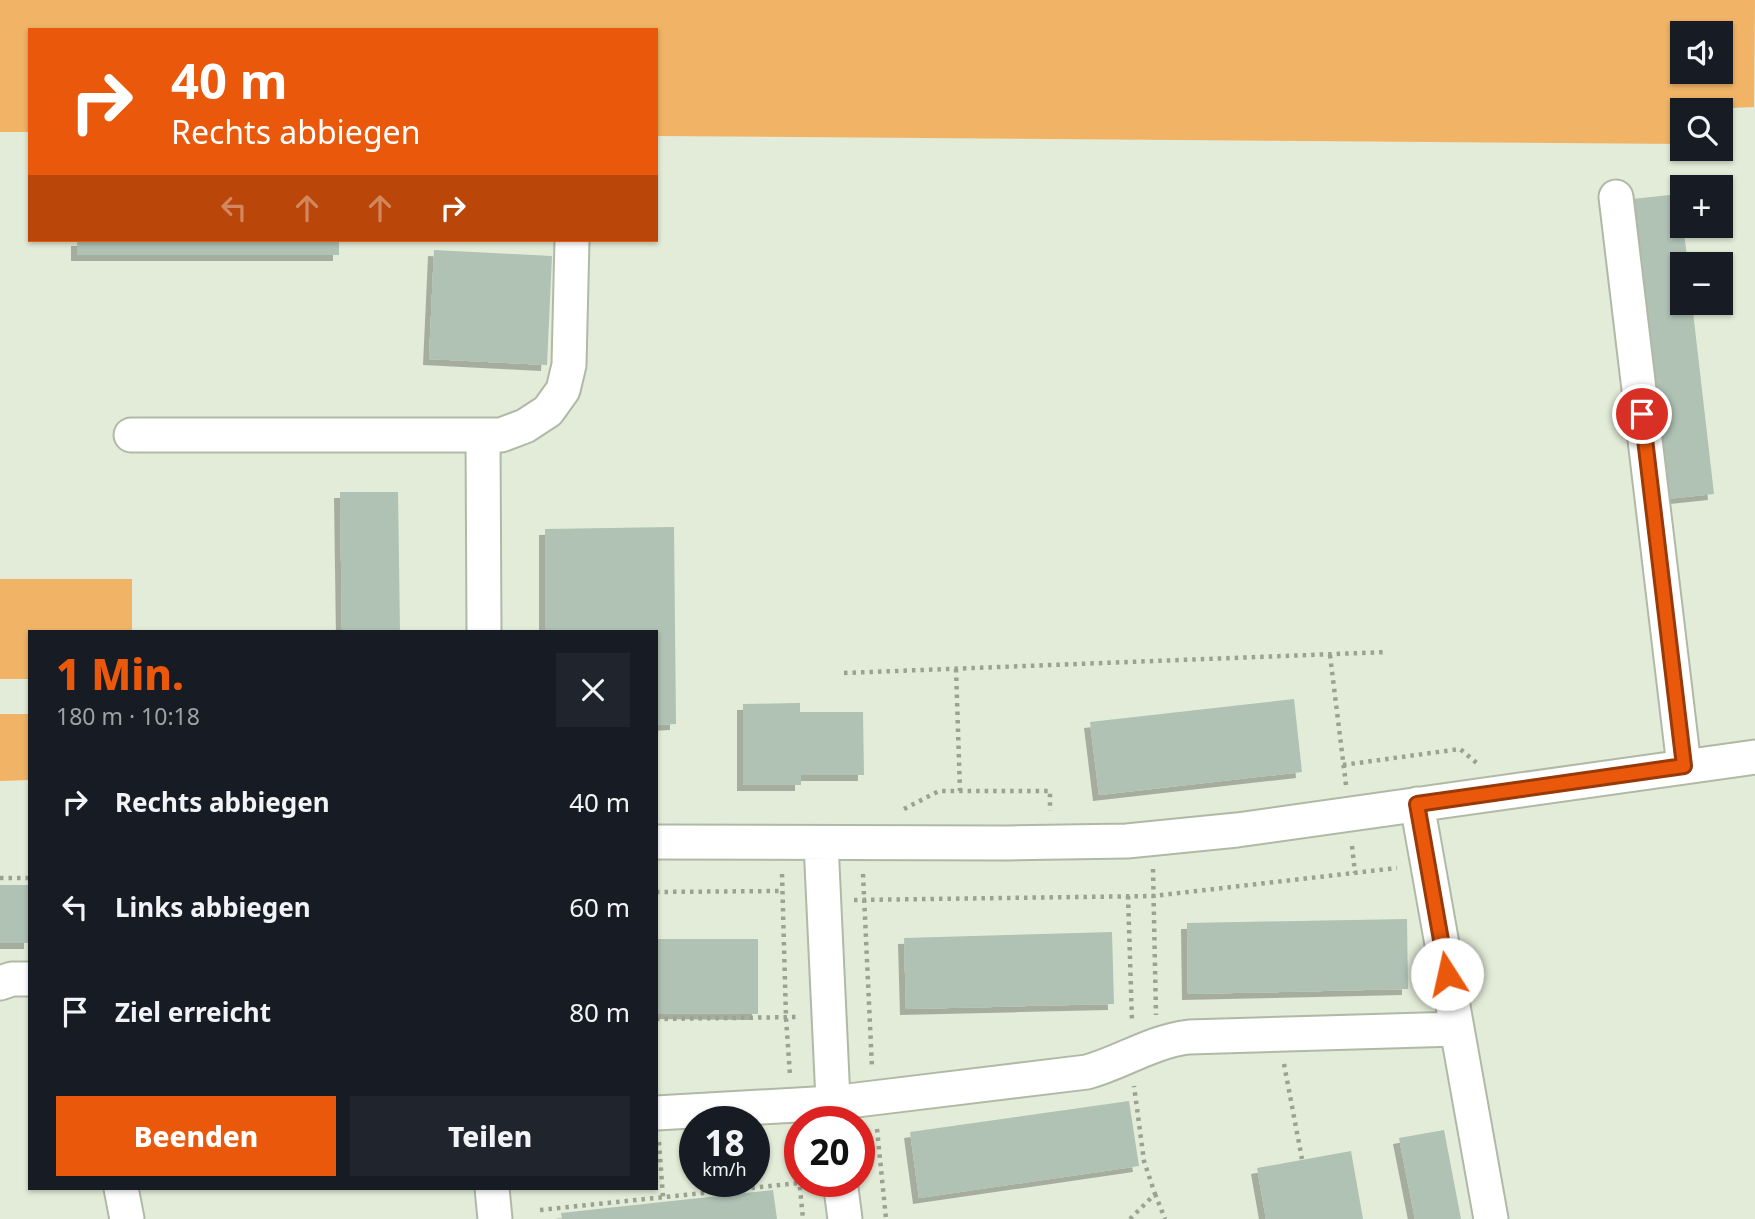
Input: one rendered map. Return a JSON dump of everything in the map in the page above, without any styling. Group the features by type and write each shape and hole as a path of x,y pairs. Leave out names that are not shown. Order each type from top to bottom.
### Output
{"lane":[{"path":"1616,197 1684,766"},
{"path":"131,435 483,436 501,435 525,426 548,411 563,390 569,365 572,242"},
{"path":"483,436 484,630"},
{"path":"658,842 1052,842 1152,838 1237,830 1755,757"},
{"path":"1417,804 1491,1219"},
{"path":"821,843 833,1106"},
{"path":"0,983 12,979 28,979"},
{"path":"851,1106 874,1098 1087,1072 1105,1067 1157,1043 1189,1037 1457,1029"},
{"path":"658,1113 799,1106"},
{"path":"492,1190 495,1219"},
{"path":"842,1197 845,1219"}],"path":[{"path":"844,673 1387,652"},
{"path":"1330,654 1355,873"},
{"path":"956,668 960,791"},
{"path":"1343,765 1460,749 1512,791"},
{"path":"886,1219 874,1098 862,843 888,818 939,791 1050,791 1052,842"},
{"path":"1152,838 1157,1043"},
{"path":"782,842 786,1018 793,1105"},
{"path":"823,901 1153,896 1428,864"},
{"path":"0,878 28,878"},
{"path":"658,892 782,891"},
{"path":"658,1019 828,1016"},
{"path":"1279,1034 1302,1159"},
{"path":"658,1137 663,1197"},
{"path":"540,1210 784,1185"},
{"path":"1155,1194 1165,1219"},
{"path":"801,1197 803,1219"}],"shaded area":[{"path":"0,0 1755,0 1754,107 1733,108 1733,98 1670,98 1670,144 658,136 658,28 28,28 28,132 0,132"},
{"path":"0,579 132,579 132,630 28,630 28,679 0,679"},
{"path":"0,714 28,714 28,780 0,781"}],"building":[{"path":"1670,195 1670,238 1685,238 1686,252 1670,252 1670,315 1693,315 1714,494 1657,500 1623,200"},
{"path":"77,242 339,242 339,255 77,255"},
{"path":"434,250 552,256 547,365 429,359"},
{"path":"340,492 398,492 400,630 342,630"},
{"path":"674,527 676,724 658,725 658,630 545,630 545,529"},
{"path":"1294,699 1302,772 1099,795 1090,722"},
{"path":"800,703 800,712 863,712 864,775 801,775 801,785 743,785 743,704"},
{"path":"0,885 28,885 28,943 0,943"},
{"path":"1407,919 1408,989 1188,994 1187,923"},
{"path":"1112,932 1114,1004 906,1009 904,938"},
{"path":"658,939 758,939 758,1014 658,1013"},
{"path":"1129,1101 1139,1166 919,1198 910,1132"},
{"path":"1444,1130 1461,1219 1415,1219 1399,1138"},
{"path":"1351,1151 1363,1219 1266,1219 1257,1168"},
{"path":"770,1190 773,1190 777,1219 562,1219 561,1213 708,1197 770,1197"}],"route":[{"path":"1447,974 1417,804 1684,766 1642,414"}]}
